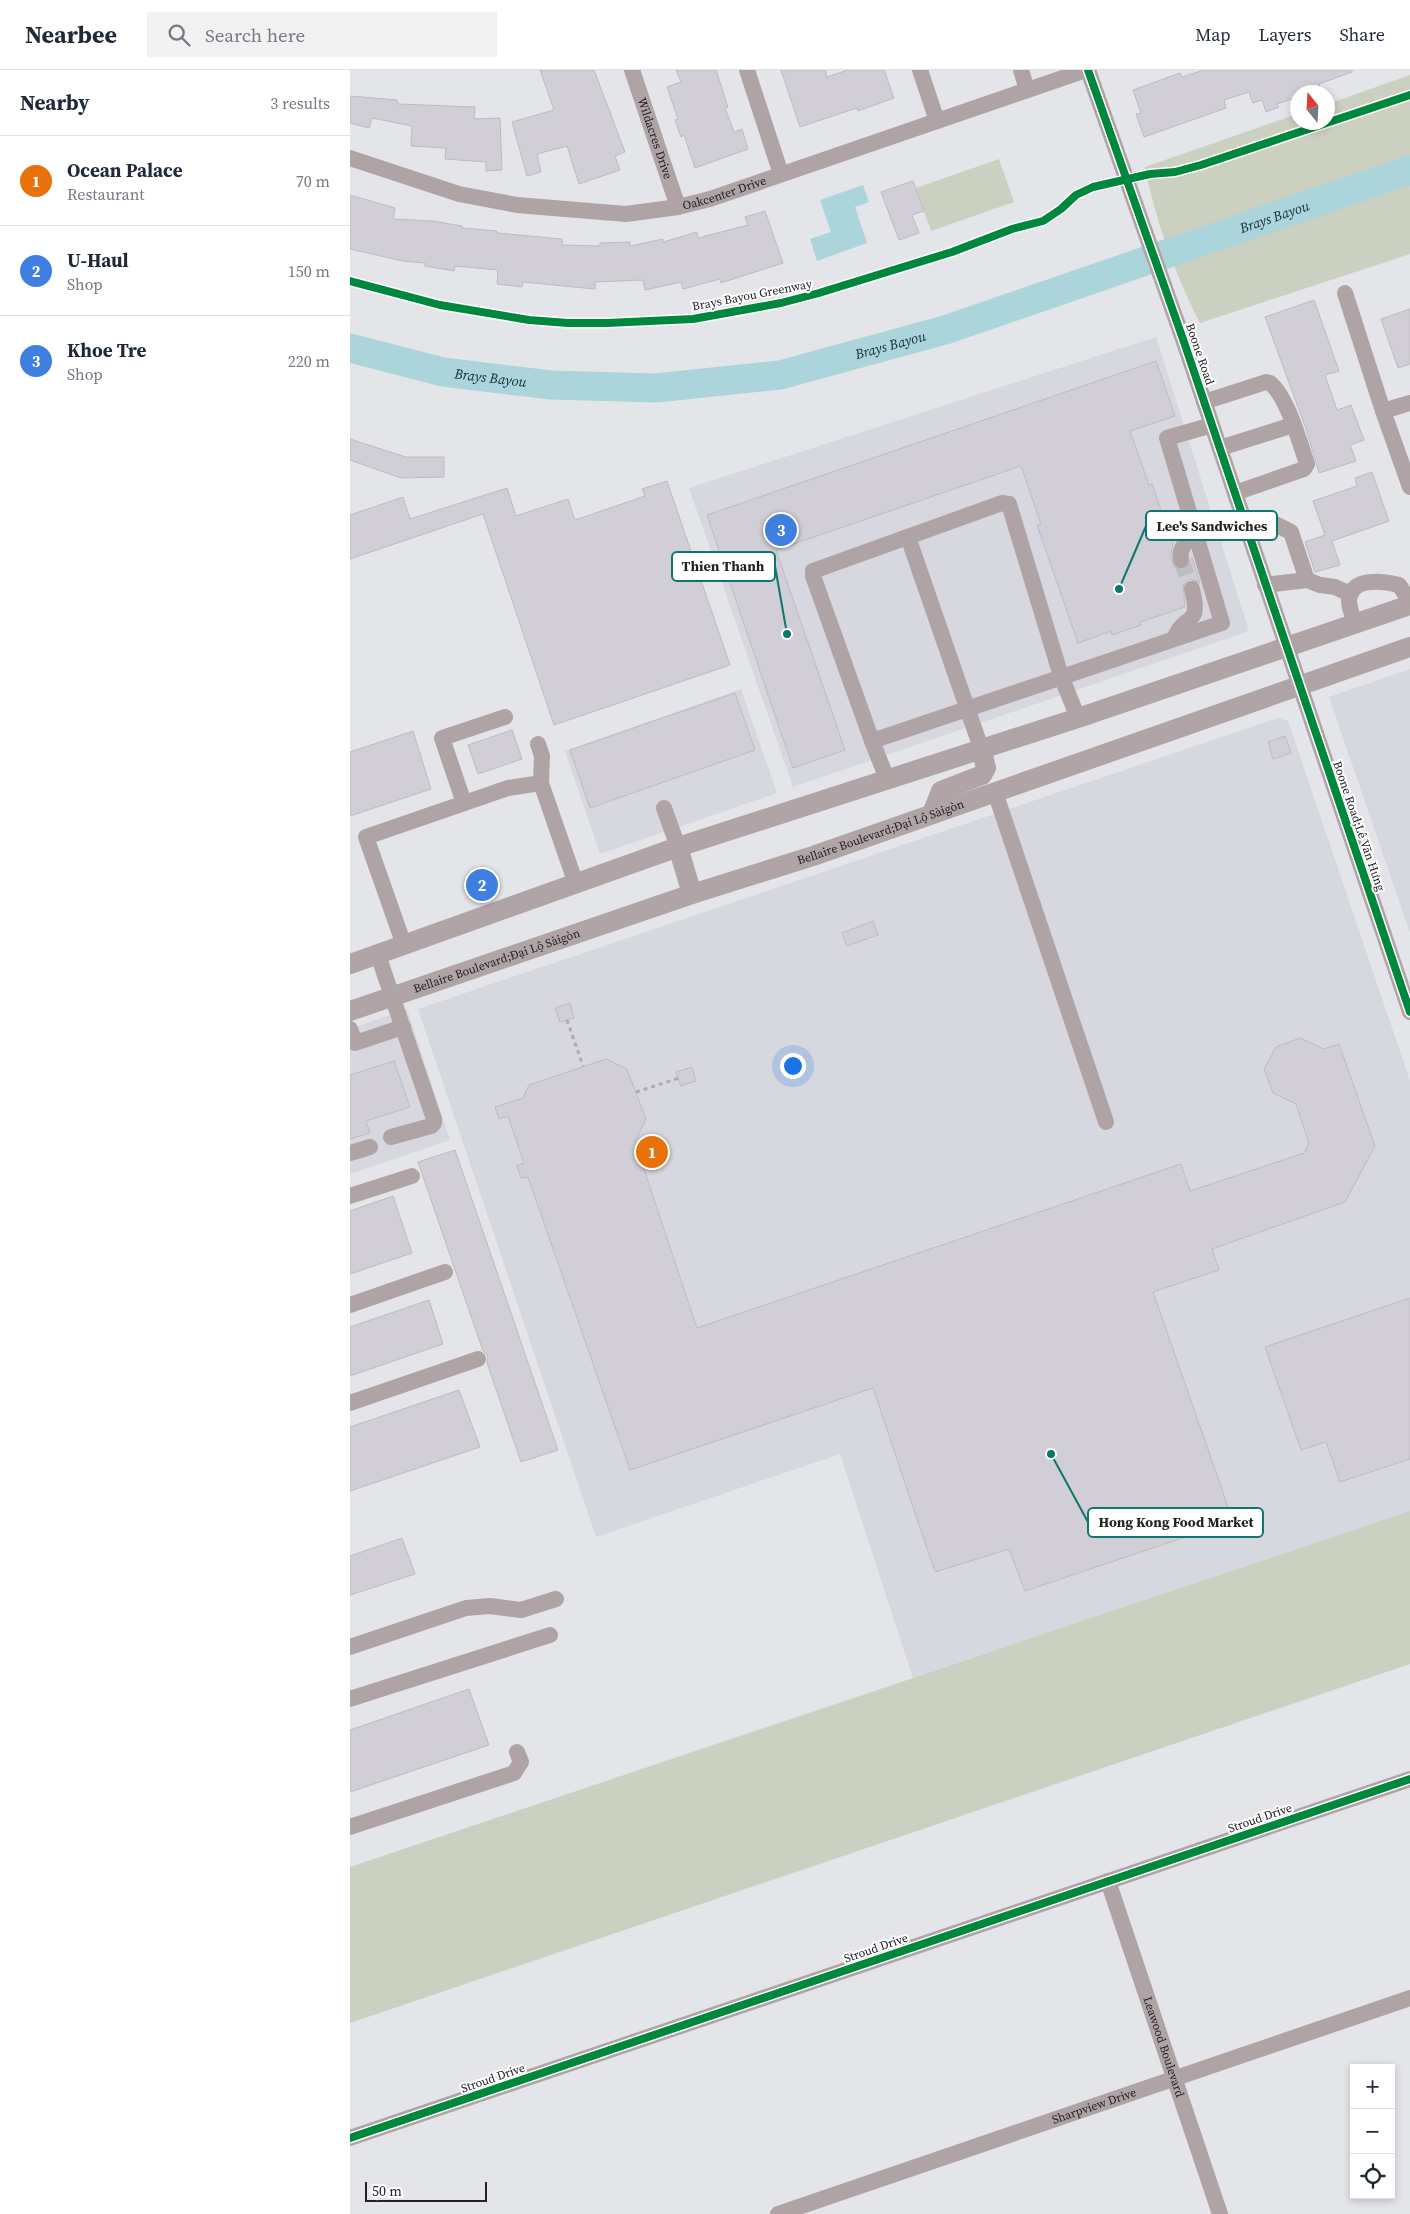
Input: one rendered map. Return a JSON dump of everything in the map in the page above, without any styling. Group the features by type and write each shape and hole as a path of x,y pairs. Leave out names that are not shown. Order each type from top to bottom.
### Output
{"main road":[{"path":"350,964 678,847 1078,718 1410,606"},
{"name":"Bellaire Boulevard;Đại Lộ Sàigòn","path":"350,1011 692,894 812,856 1410,647"},
{"path":"932,814 941,791 982,775 986,768 981,748"},
{"path":"678,847 692,894"}],"street":[{"name":"Wildacres Drive","path":"632,70 678,207"},
{"path":"746,70 781,174"},
{"path":"920,70 937,121"},
{"path":"1021,70 1028,90"},
{"name":"Oakcenter Drive","path":"350,158 460,194 517,205 626,214 678,207 710,199 1087,70"},
{"name":"Boone Road","path":"1087,70 1172,308 1286,648"},
{"path":"1345,293 1382,411 1410,487"},
{"path":"1204,402 1266,382 1270,383 1279,393 1294,425 1307,464 1304,469 1235,493"},
{"path":"1382,411 1410,403"},
{"path":"872,741 1222,623 1167,438 1212,425"},
{"path":"1220,448 1294,425"},
{"path":"887,779 813,571 1007,502 1061,676 1078,718"},
{"path":"1246,528 1275,524 1291,532 1306,580"},
{"path":"1181,560 1180,555 1183,546 1196,532"},
{"path":"908,537 981,748"},
{"path":"1265,585 1306,580 1320,585 1335,587 1350,594"},
{"path":"1355,624 1349,603 1350,594 1358,586 1371,580 1399,585 1410,600"},
{"path":"1174,639 1178,628 1191,621 1195,611 1196,604 1192,589"},
{"name":"Boone Road;Lê Văn Hưng","path":"1286,648 1409,1004"},
{"path":"464,803 442,738 504,717"},
{"path":"538,744 542,756 541,783 576,884"},
{"path":"404,945 366,837 508,788 541,783"},
{"path":"995,792 1106,1122"},
{"path":"664,808 678,847"},
{"path":"378,955 434,1123 431,1126 391,1137"},
{"path":"350,1029 355,1043 403,1028"},
{"path":"350,1153 370,1147"},
{"path":"350,1196 412,1176"},
{"path":"350,1305 445,1272"},
{"path":"350,1402 478,1359"},
{"path":"350,1647 466,1608 490,1606 521,1610 556,1599"},
{"path":"350,1699 550,1635"},
{"path":"350,1827 514,1773 521,1762 518,1752"},
{"name":"Stroud Drive","path":"350,2138 1410,1779"},
{"name":"Leawood Boulevard","path":"1108,1881 1220,2214"},
{"name":"Sharpview Drive","path":"778,2214 1410,1998"}],"path":[{"path":"567,1020 583,1066"},
{"path":"636,1092 679,1078"}],"shaded area":[{"path":"1156,337 1249,631 793,787 689,488"},
{"path":"1410,669 1410,933 1329,697"},
{"path":"741,689 777,793 600,854 565,751"},
{"path":"1278,718 1288,721 1410,1081 1410,1511 913,1678 840,1454 596,1537 418,1009"},
{"path":"407,1009 450,1140 350,1174 350,1029"}],"green space":[{"path":"1410,75 1410,254 1200,323 1167,247 1154,206 1145,167 1290,116 1290,130 1335,130 1335,102"},
{"path":"999,159 1014,202 931,231 916,188"},
{"path":"1410,1511 1410,1664 350,2023 350,1867"}],"water":[{"path":"863,185 869,202 855,207 867,243 817,261 810,239 831,232 820,200"}],"building":[{"path":"540,70 594,70 625,152 615,156 620,170 579,184 567,146 537,154 541,172 527,176 512,122 554,110"},
{"path":"676,70 716,70 728,107 725,108 734,132 742,129 748,149 695,168 684,135 681,137 675,120 678,119 667,87 681,82"},
{"path":"781,70 825,70 827,77 848,70 884,70 894,98 858,111 857,108 800,127"},
{"path":"1204,70 1352,70 1352,72 1319,85 1290,85 1290,100 1277,104 1279,107 1266,112 1262,100 1253,103 1249,92 1224,100 1226,108 1144,137 1136,114 1141,113 1133,90 1180,73 1182,77"},
{"path":"350,96 397,100 398,104 475,107 474,119 500,118 502,170 486,171 486,162 445,159 446,148 411,146 412,126 372,118 369,128 350,123"},
{"path":"913,181 924,211 912,215 919,233 899,240 881,192"},
{"path":"350,195 395,208 393,219 433,221 462,226 462,228 497,231 497,233 562,239 562,245 600,246 600,243 630,242 630,246 663,239 663,242 697,232 698,238 748,225 745,217 765,211 783,263 721,283 720,279 683,289 681,282 645,290 643,280 595,282 595,289 523,282 522,287 497,284 498,270 455,266 454,271 425,266 425,263 403,261 350,249"},
{"path":"1314,300 1339,371 1325,375 1337,410 1351,405 1364,440 1350,445 1356,461 1319,473 1306,429 1265,317"},
{"path":"1410,309 1410,364 1398,368 1381,319"},
{"path":"1156,361 1175,416 1130,431 1149,485 1152,484 1173,544 1171,554 1173,566 1178,569 1187,568 1192,557 1200,583 1190,579 1183,585 1185,607 1140,622 1141,625 1112,635 1111,631 1078,643 1037,525 1041,524 1021,466 776,550 845,750 793,768 707,515"},
{"path":"350,439 406,457 444,457 444,477 401,478 350,460"},
{"path":"1372,472 1389,521 1332,541 1340,565 1315,572 1305,542 1325,535 1313,501 1357,486 1355,478"},
{"path":"667,481 730,665 554,725 483,514 350,559 350,515 403,497 410,519 507,488 516,516 568,499 575,520 645,496 642,489"},
{"path":"735,693 755,750 590,808 570,750"},
{"path":"512,730 522,759 478,774 468,745"},
{"path":"413,731 431,789 350,816 350,752"},
{"path":"1285,736 1291,753 1273,759 1268,742"},
{"path":"873,921 878,935 847,946 842,933"},
{"path":"570,1003 574,1018 560,1022 555,1008"},
{"path":"1300,1038 1324,1049 1339,1044 1375,1146 1345,1202 1212,1249 1219,1270 1153,1292 1233,1521 1025,1591 1009,1549 935,1572 873,1388 630,1470 528,1177 521,1178 517,1166 524,1163 508,1116 499,1119 495,1107 523,1098 529,1085 606,1059 627,1069 646,1119 635,1142 697,1328 1181,1164 1190,1191 1304,1153 1309,1143 1296,1104 1273,1093 1264,1069 1276,1047"},
{"path":"394,1061 410,1107 366,1121 370,1133 350,1139 350,1075"},
{"path":"692,1067 696,1081 681,1086 676,1072"},
{"path":"455,1150 558,1450 521,1462 487,1363 488,1356 483,1351 418,1162"},
{"path":"393,1196 412,1253 350,1274 350,1211"},
{"path":"1410,1298 1410,1459 1340,1482 1326,1442 1301,1450 1265,1347"},
{"path":"429,1300 443,1344 350,1376 350,1327"},
{"path":"459,1390 480,1447 350,1491 350,1427"},
{"path":"402,1538 415,1574 350,1595 350,1556"},
{"path":"469,1689 489,1745 350,1792 350,1730"}],"waterway":[{"name":"Brays Bayou","path":"350,348 443,372 551,385 656,388 780,375 945,330 1410,170"}],"tunnel":[{"path":"1181,560 1192,589"}],"cycle path":[{"path":"1088,70 1184,342 1410,1012"},
{"name":"Brays Bayou Greenway","path":"350,281 440,305 529,320 607,323 693,319 781,303 952,252 1012,229 1043,221 1061,209 1076,195 1093,187 1150,174 1175,172 1201,165 1410,95"},
{"path":"350,2138 1410,1779"}],"place":[{"name":"Khoe Tre","path":"781,530"},
{"name":"Lee's Sandwiches","path":"1119,589"},
{"name":"Thien Thanh","path":"787,634"},
{"name":"U-Haul","path":"482,885"},
{"name":"Ocean Palace","path":"652,1152"},
{"name":"Hong Kong Food Market","path":"1051,1454"}]}
